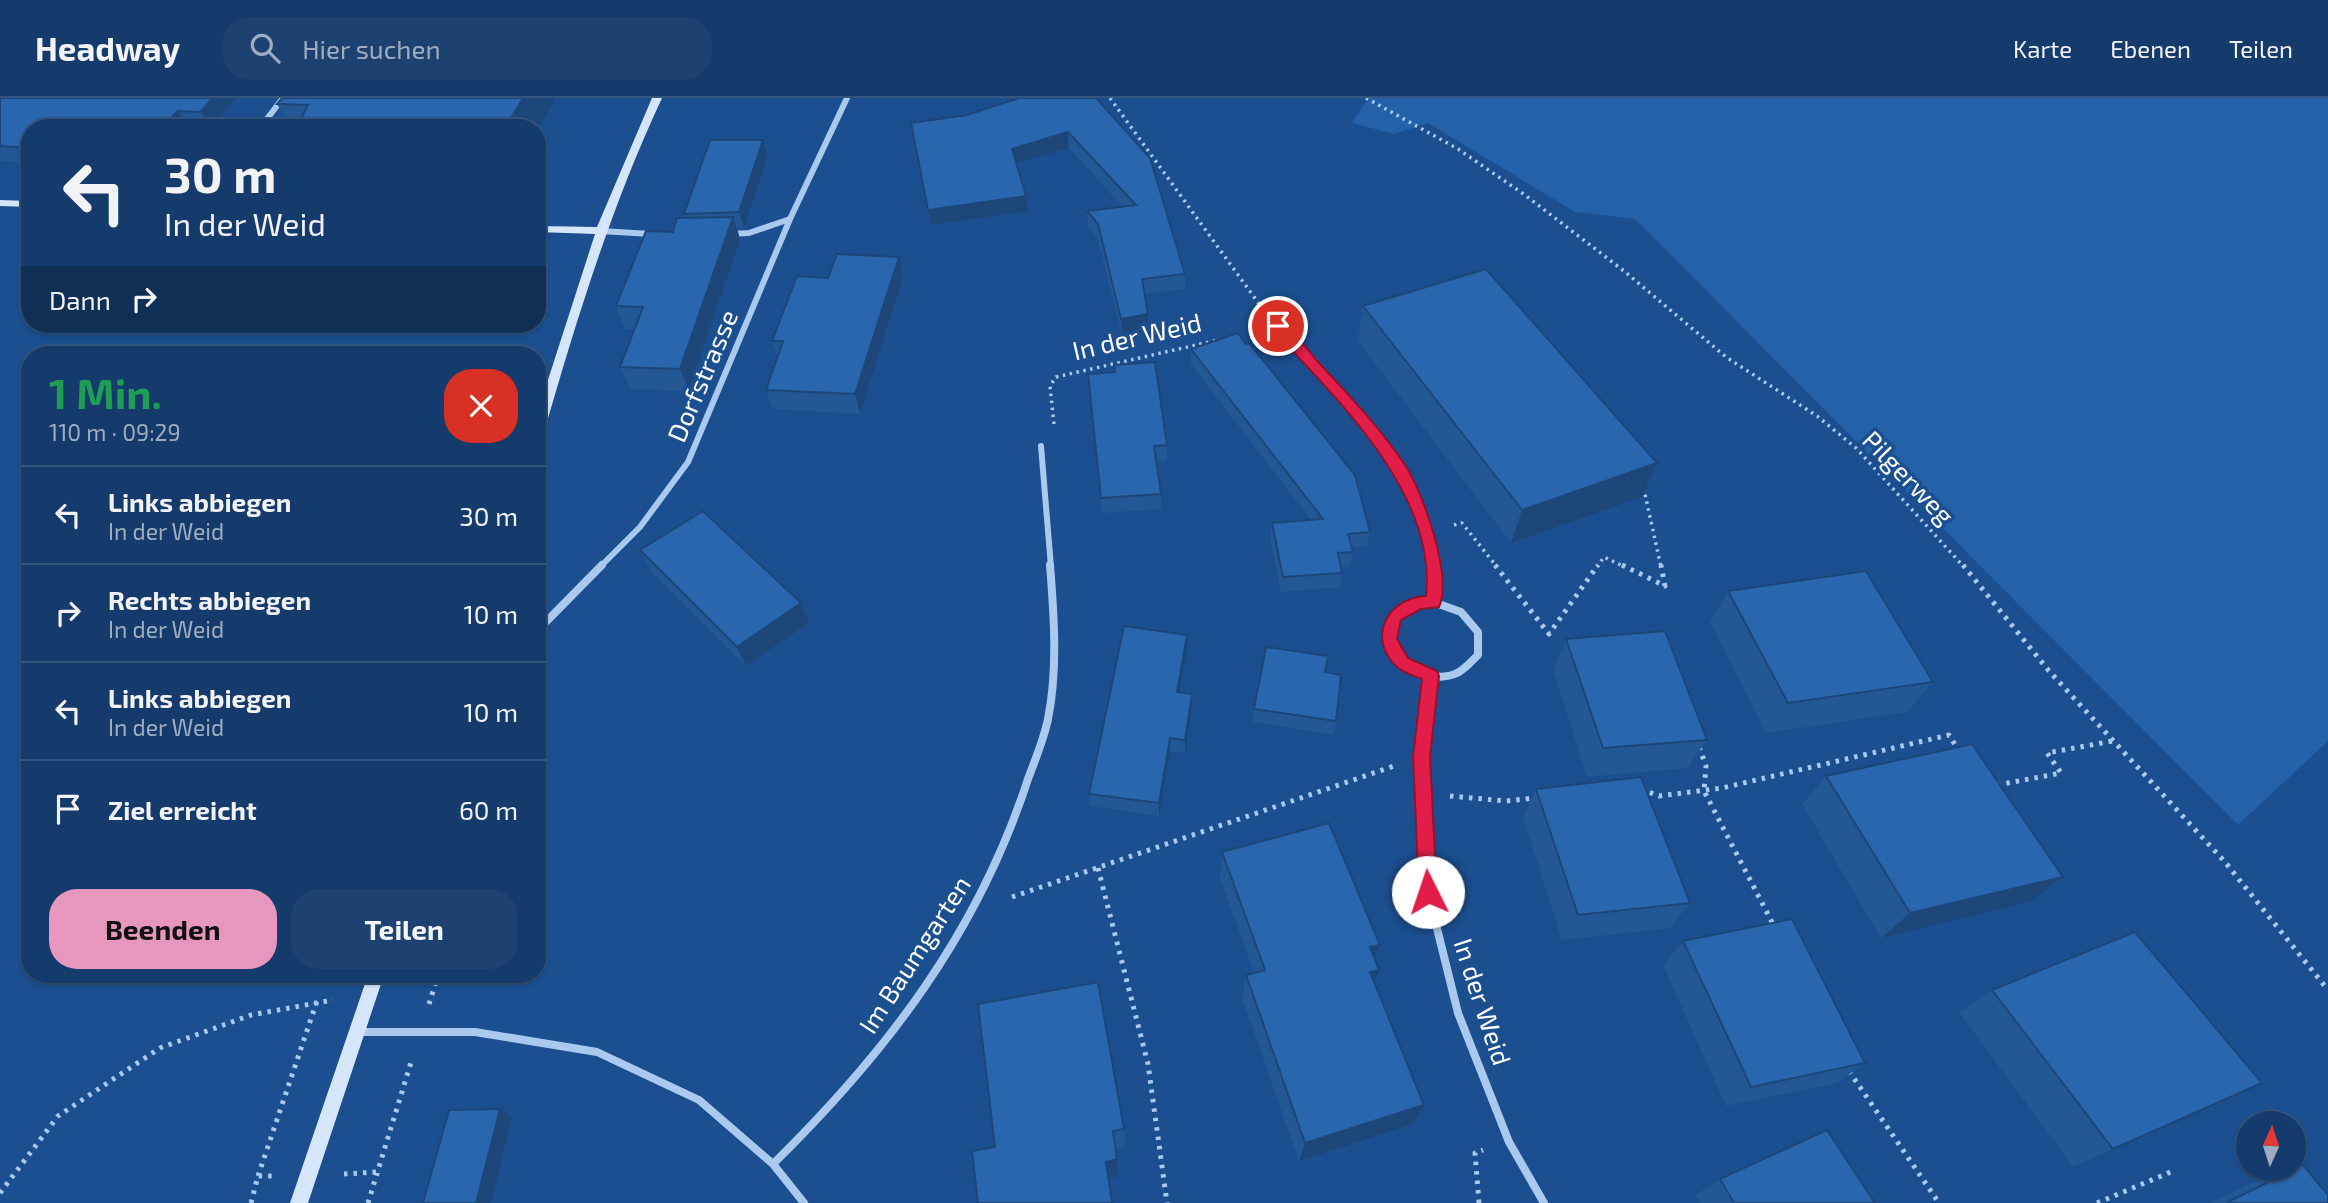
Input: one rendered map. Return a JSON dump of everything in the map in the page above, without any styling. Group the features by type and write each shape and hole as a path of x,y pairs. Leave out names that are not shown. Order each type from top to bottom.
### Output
{"main road":[{"path":"546,407 600,231 633,147 657,98"},
{"path":"0,203 21,204"},
{"path":"546,229 600,231"},
{"path":"299,1203 374,983"}],"street":[{"path":"267,119 283,98"},
{"name":"Dorfstrasse","path":"546,622 640,527 688,462 790,219 847,98"},
{"path":"717,235 749,233 790,219"},
{"path":"600,231 659,234"},
{"path":"1278,326 1337,390 1400,468 1426,532 1436,575 1433,602"},
{"name":"Im Baumgarten","path":"773,1164 825,1113 895,1030 975,910 1012,830 1048,719 1055,624 1041,446"},
{"path":"1433,602 1448,605 1471,621 1478,632 1480,644 1471,665 1460,672 1431,676 1403,663 1393,652 1389,627 1405,608 1433,602"},
{"name":"In der Weid","path":"1431,676 1422,757 1428,892 1458,1013 1509,1142 1544,1203"},
{"path":"358,1032 421,1030 519,1037 597,1052 699,1100 773,1164 804,1203"}],"path":[{"path":"1110,98 1236,275 1278,326"},
{"name":"Pilgerweg","path":"1366,98 1458,149 1524,195 1624,271 1726,357 1817,416 1856,448 1945,544 2049,671 2225,862 2328,990"},
{"name":"In der Weid","path":"1041,446 1057,444 1049,386 1056,377 1278,326"},
{"path":"1426,532 1462,523 1549,634 1604,556 1665,586 1645,494 1637,484"},
{"path":"1638,788 1659,796 1704,791 1949,735 1966,761"},
{"path":"1697,740 1706,766 1704,791 1781,939"},
{"path":"1988,780 1993,786 2061,773 2046,753 2113,741"},
{"path":"975,910 1422,757"},
{"path":"1461,797 1506,801 1545,797"},
{"path":"1098,868 1148,1064 1167,1203"},
{"path":"369,1203 436,983"},
{"path":"0,1193 58,1116 160,1048 251,1015 317,1001 369,998"},
{"path":"258,1176 317,1001"},
{"path":"1844,1061 1857,1086 1939,1203"},
{"path":"1479,1203 1475,1153 1509,1142"},
{"path":"2097,1203 2173,1171"}],"shaded area":[{"path":"1368,98 2328,98 2328,741 2238,825 1635,219 1575,212 1428,123 1394,134 1352,123"}],"building":[{"path":"0,98 213,98 200,112 178,111 170,119 21,119 21,147 0,146"},
{"path":"282,98 523,98 510,119 301,119 308,105 277,104"},
{"path":"1019,98 1096,98 1150,158 1185,274 1142,279 1148,314 1121,319 1098,224 1087,211 1136,205 1068,132 1012,149 1026,196 928,210 911,123 967,115"},
{"path":"710,140 763,140 739,212 684,214"},
{"path":"733,217 680,369 620,367 643,307 616,306 646,231 673,232 677,218"},
{"path":"837,254 899,257 855,394 766,390 783,341 772,341 797,276 828,278"},
{"path":"1486,269 1657,463 1522,510 1363,306"},
{"path":"1238,333 1246,344 1249,343 1355,475 1370,532 1348,534 1353,552 1338,553 1342,573 1283,577 1272,523 1323,519 1191,349"},
{"path":"1155,362 1167,445 1154,446 1161,494 1101,498 1088,374 1115,372 1114,365"},
{"path":"703,511 801,603 737,647 640,550"},
{"path":"1866,571 1933,682 1788,703 1728,591"},
{"path":"1124,626 1187,635 1177,692 1192,694 1185,740 1170,738 1159,803 1089,794"},
{"path":"1665,631 1707,740 1603,748 1566,639"},
{"path":"1266,647 1328,656 1325,672 1341,675 1336,721 1254,709"},
{"path":"1972,744 2063,877 1910,913 1826,776"},
{"path":"1641,777 1690,903 1578,915 1536,789"},
{"path":"1329,823 1380,945 1370,947 1379,970 1370,972 1424,1105 1305,1143 1246,975 1265,970 1222,852"},
{"path":"1792,919 1865,1063 1751,1087 1683,941"},
{"path":"2135,932 2262,1083 2113,1149 1992,990"},
{"path":"1098,982 1124,1129 1113,1131 1117,1159 1106,1162 1112,1203 978,1203 972,1151 995,1147 978,1004"},
{"path":"500,1109 476,1203 423,1203 449,1110"},
{"path":"1827,1130 1875,1203 1734,1203 1720,1179"},
{"path":"2306,1169 2328,1195 2328,1203 2226,1203 2271,1181 2306,1181"}],"route":[{"path":"1278,326 1337,390 1400,468 1426,532 1436,575 1433,602 1405,608 1395,616 1389,627 1389,639 1393,652 1403,663 1431,676 1421,793 1428,892"}]}
